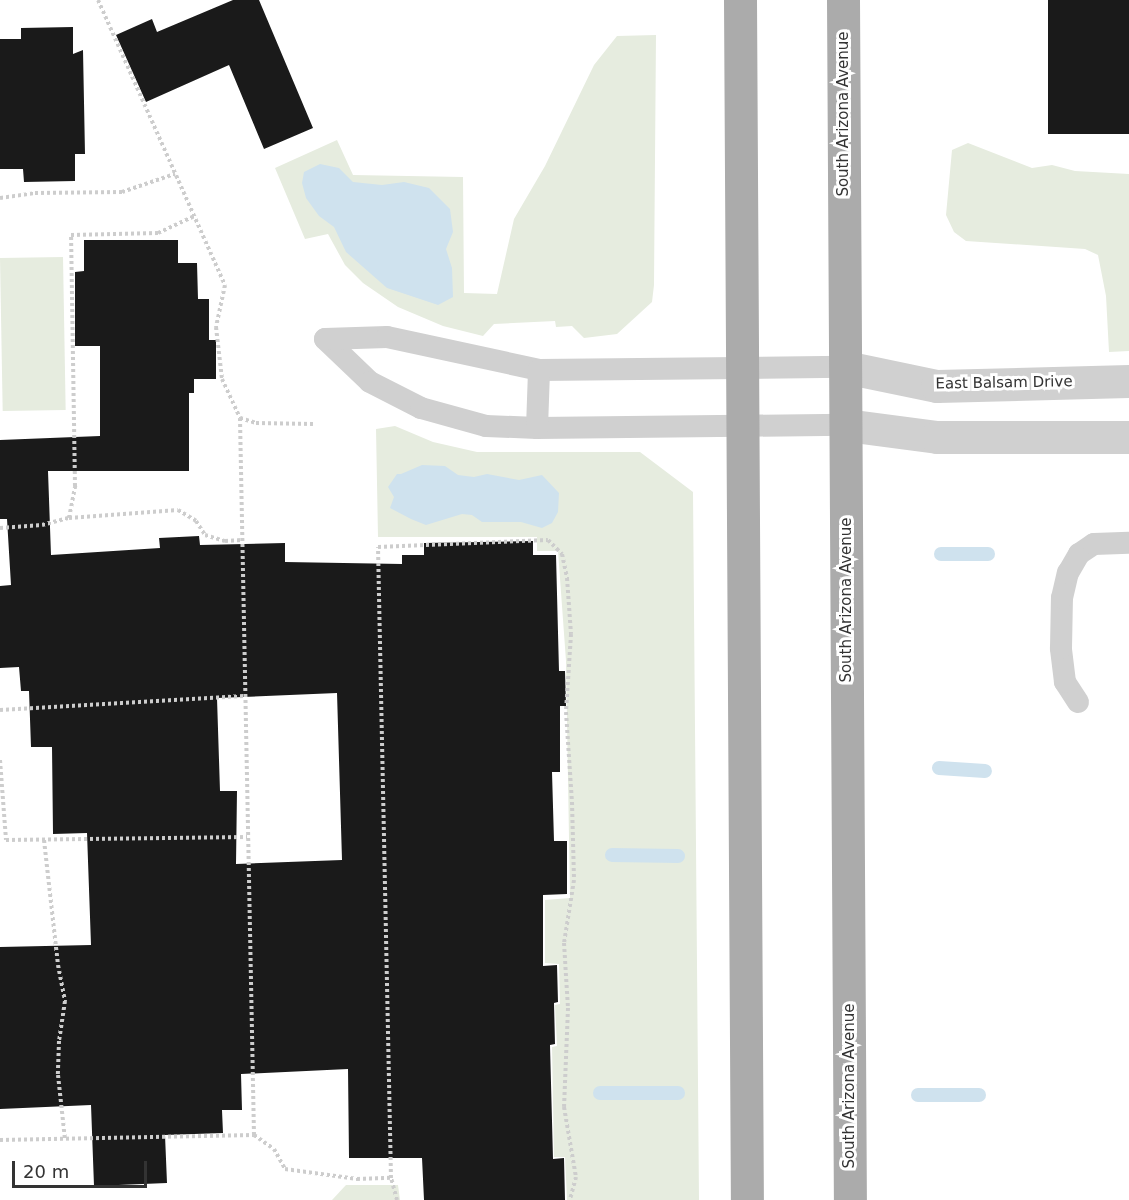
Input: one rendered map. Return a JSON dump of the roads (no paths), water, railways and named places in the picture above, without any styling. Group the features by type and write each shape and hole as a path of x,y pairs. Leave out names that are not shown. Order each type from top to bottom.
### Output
{"main road":[{"path":"740,0 747,1200"},
{"name":"South Arizona Avenue","path":"843,0 850,1200"}],"street":[{"name":"East Balsam Drive","path":"845,367 937,386 1129,381"},
{"path":"846,425 937,437 1129,437"}],"lane":[{"path":"845,367 539,370 387,337 326,339 370,382 421,408 486,426 537,428 846,425"},
{"path":"537,428 539,370"},
{"path":"1078,702 1065,682 1061,648 1062,598 1068,573 1079,554 1094,544 1129,543"}],"water":[{"path":"320,164 339,168 353,182 382,185 404,182 429,188 450,209 453,232 446,249 452,268 453,297 438,305 387,288 346,252 334,227 319,216 306,198 302,183 304,172"},
{"path":"422,465 445,466 458,475 474,477 487,474 519,480 542,475 559,493 558,512 552,523 542,528 521,522 482,522 472,515 462,514 426,525 390,508 394,497 388,487 397,474"}],"waterway":[{"path":"941,554 988,554"},
{"path":"939,768 985,771"},
{"path":"612,855 678,856"},
{"path":"600,1093 678,1093"},
{"path":"918,1095 979,1095"}]}
